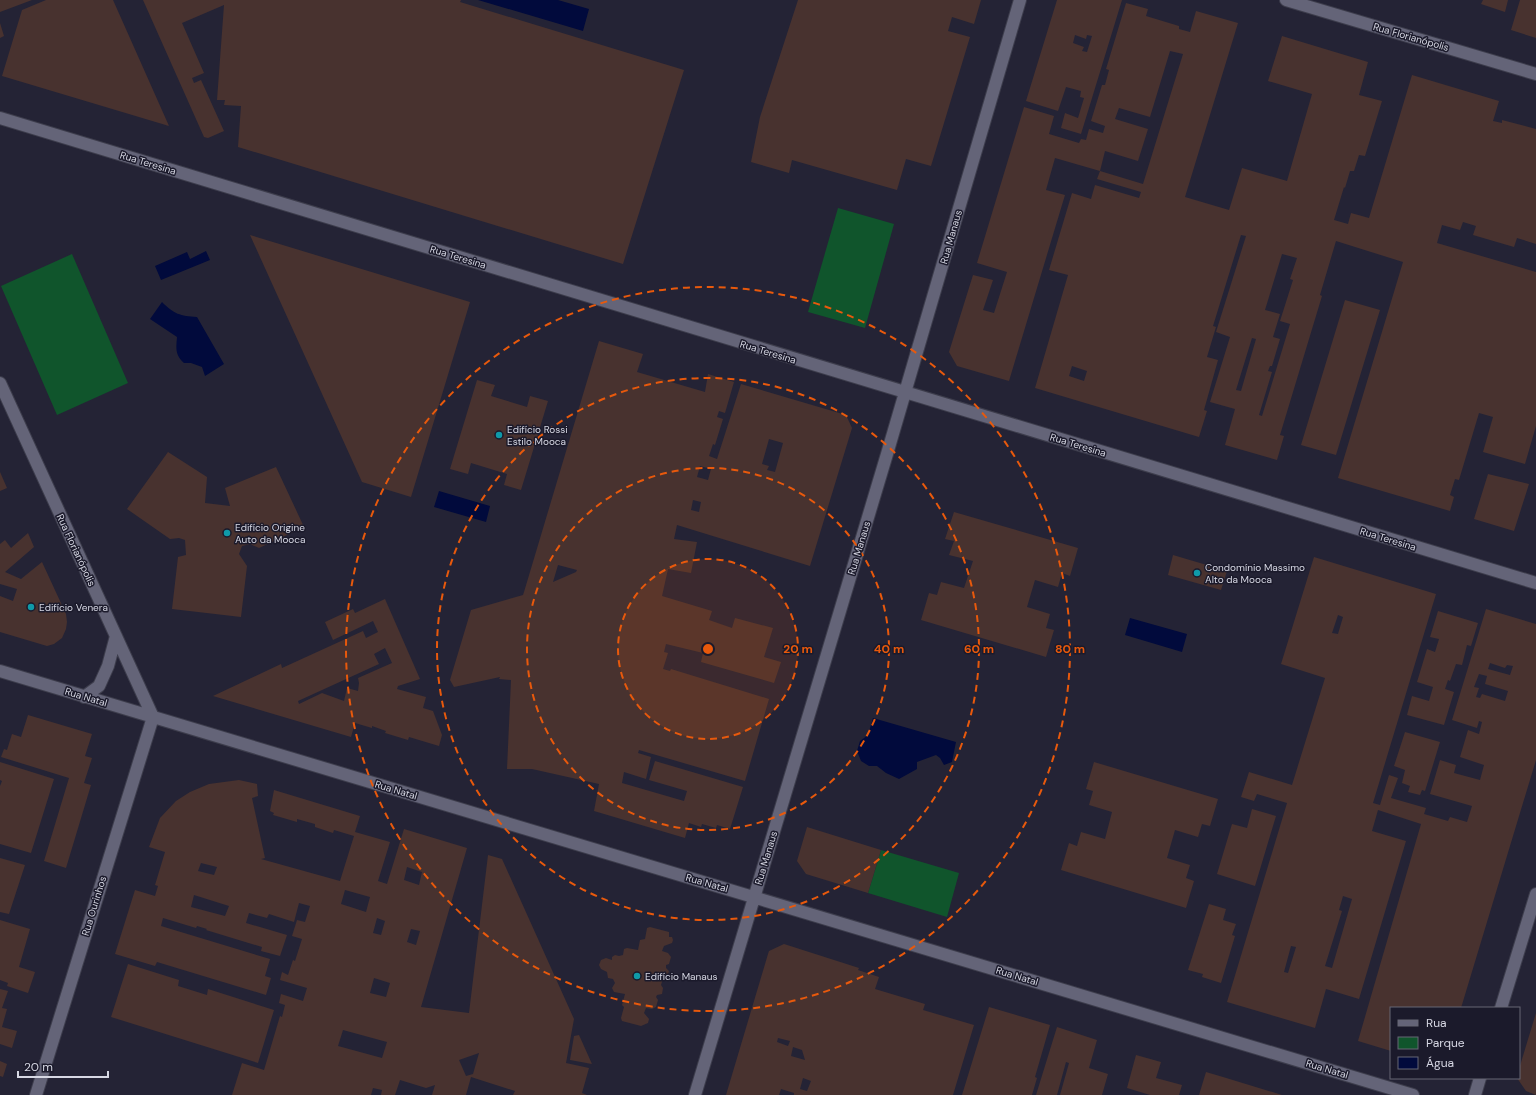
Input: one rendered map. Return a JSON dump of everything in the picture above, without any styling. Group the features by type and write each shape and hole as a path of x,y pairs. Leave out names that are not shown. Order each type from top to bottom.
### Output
{"street":[{"name":"Rua Manaus","path":"694,1095 905,393 1020,0"},
{"name":"Rua Florianópolis","path":"1286,0 1536,74"},
{"name":"Rua Teresina","path":"0,118 1536,583"},
{"name":"Rua Florianópolis","path":"0,383 153,717"},
{"path":"84,697 99,686 108,666 116,636"},
{"name":"Rua Natal","path":"0,671 1413,1095"},
{"name":"Rua Ourinhos","path":"36,1095 153,717"},
{"path":"1501,1007 1536,894"},
{"path":"1475,1095 1480,1079"}],"green space":[{"path":"838,208 894,224 865,328 808,312"},
{"path":"72,254 128,383 57,415 1,286"},
{"path":"881,850 959,873 947,917 868,893"}],"water":[{"path":"478,0 558,0 589,9 583,31"},
{"path":"206,251 210,260 161,280 155,266 187,252 190,259"},
{"path":"162,302 178,314 197,317 224,364 205,376 202,367 191,363 184,363 181,360 176,348 177,337 150,319"},
{"path":"439,491 490,506 486,522 434,507"},
{"path":"1130,618 1187,634 1182,652 1125,635"},
{"path":"873,718 956,742 952,762 944,765 940,758 936,755 917,762 917,769 899,779 886,773 877,766 869,766 861,761 857,751 860,741 868,735"}],"building":[{"path":"0,0 32,0 0,12"},
{"path":"46,0 113,0 169,126 2,76 22,10"},
{"path":"143,0 461,0 460,2 684,70 623,264 238,147 241,106 224,105 225,100 217,100 224,5 182,23 204,73 192,78 194,83 201,80 224,131 208,138 204,137"},
{"path":"798,0 981,0 974,24 952,17 948,31 970,37 931,166 906,159 897,190 792,160 789,173 751,162 760,117"},
{"path":"1057,0 1122,0 1081,134 1061,128 1065,113 1078,118 1084,98 1080,97 1081,91 1066,87 1058,111 1026,101","holes":["1075,35 1086,39 1087,35 1092,36 1087,52 1082,51 1084,47 1073,43"]},
{"path":"1483,0 1508,0 1505,12 1481,4"},
{"path":"1520,0 1536,0 1536,38 1511,30"},
{"path":"1126,3 1148,9 1146,16 1179,26 1179,29 1190,32 1196,11 1238,23 1185,197 1229,210 1242,168 1287,181 1312,94 1268,81 1282,36 1368,62 1359,95 1382,101 1365,156 1359,155 1354,171 1350,171 1334,220 1348,224 1351,213 1369,218 1412,75 1499,101 1493,121 1502,123 1502,120 1536,129 1536,244 1517,238 1514,247 1473,235 1476,226 1463,222 1460,230 1442,225 1437,243 1536,272 1536,426 1525,464 1483,452 1493,417 1479,413 1459,480 1455,479 1450,495 1454,497 1450,511 1338,478 1403,262 1336,241 1320,295 1322,296 1280,435 1284,436 1277,460 1225,445 1235,409 1210,402 1230,337 1216,332 1246,236 1241,235 1213,326 1216,327 1207,357 1218,360 1204,410 1207,411 1199,437 1035,388 1068,275 1049,270 1072,193 1091,199 1095,185 1139,198 1141,192 1097,179 1100,171 1055,158 1046,190 1065,195 1009,381 957,366 949,352 973,275 993,280 983,310 994,313 1007,272 977,263 1024,107 1054,116 1049,134 1079,143 1081,139 1086,140 1089,129 1103,133 1105,126 1091,121 1102,85 1105,85 1109,70 1106,69","holes":["1170,51 1183,54 1143,184 1100,171 1105,151 1138,161 1148,129 1115,119 1119,108 1150,117","1282,254 1297,258 1290,279 1293,280 1280,321 1290,324 1262,416 1259,415 1272,372 1268,371 1270,366 1272,366 1280,339 1273,337 1280,314 1265,310","1252,338 1256,339 1241,391 1236,390","1072,366 1087,371 1084,381 1069,376"]},
{"path":"0,23 4,36 0,38"},
{"path":"250,235 470,302 411,497 362,482"},
{"path":"1345,300 1380,310 1336,455 1301,445"},
{"path":"599,341 643,354 637,372 705,392 708,374 734,382 725,413 719,411 717,417 723,419 715,445 713,444 709,456 717,459 741,384 846,415 852,428 810,566 677,525 674,539 697,542 691,573 668,569 662,596 712,611 709,620 732,628 735,618 773,628 764,657 781,662 774,683 701,662 703,653 666,644 664,652 668,653 663,669 670,671 671,669 769,699 745,781 639,750 638,753 651,757 646,779 624,772 622,783 684,801 687,791 649,780 655,761 743,787 730,829 717,825 716,828 702,824 701,827 689,823 685,838 594,811 599,784 532,769 507,769 511,680 499,679 500,677 454,687 450,680 471,610 523,595","holes":["769,439 783,443 775,472 767,470 769,466 762,464","700,466 711,469 708,480 697,477","693,500 701,502 699,512 691,510","558,565 577,570 576,572 553,582"]},
{"name":"Edifício Rossi Estilo Mooca","path":"477,380 495,385 491,396 527,407 530,396 548,401 521,490 504,485 507,474 471,463 468,474 450,469"},
{"name":"Edifício Origine Auto da Mooca","path":"168,452 207,477 205,503 230,506 225,488 276,467 304,527 259,548 250,544 242,546 239,554 247,566 241,617 172,609 178,557 186,555 185,540 179,538 170,539 127,509"},
{"path":"0,472 7,488 0,491"},
{"path":"1488,474 1529,484 1514,531 1474,519"},
{"path":"954,512 1078,548 1070,576 1062,573 1058,587 1035,580 1027,607 1050,614 1046,628 1054,630 1046,657 921,620 929,593 937,595 941,582 964,588 973,561 949,555 954,541 945,539"},
{"name":"Edifício Venera","path":"28,533 34,547 5,572 21,579 42,562 66,614 67,622 62,638 54,644 47,646 0,632 0,596 13,601 17,589 0,584 0,544 5,540 11,548"},
{"name":"Condomínio Massimo Alto da Mooca","path":"1173,555 1227,571 1221,590 1168,575"},
{"path":"1314,557 1436,594 1373,803 1380,805 1389,775 1398,778 1391,798 1426,808 1424,814 1448,821 1450,817 1467,822 1472,806 1430,794 1440,760 1456,765 1454,773 1480,780 1484,765 1460,757 1468,730 1479,734 1482,722 1479,721 1477,728 1452,720 1486,609 1536,624 1536,760 1461,1007 1390,1007 1390,1051 1358,1041 1421,824 1378,810 1372,831 1406,841 1359,999 1326,989 1315,1028 1227,1002 1287,803 1257,794 1254,801 1241,797 1249,772 1292,785 1325,678 1281,664","holes":["1338,615 1343,617 1338,634 1332,633","1490,663 1505,668 1507,665 1513,666 1510,675 1488,669","1479,674 1487,676 1485,684 1508,691 1505,701 1482,694 1480,698 1476,697 1479,688 1474,687","1343,896 1352,899 1332,968 1325,966 1342,911 1339,910","1291,946 1296,947 1288,973 1284,972"]},
{"path":"385,599 420,679 398,686 397,689 426,697 423,708 433,711 442,735 439,746 409,737 408,740 385,733 386,731 372,726 372,728 355,723 351,737 213,696 281,664 282,668 363,631 366,638 378,632 373,621 333,640 325,622 353,609 355,613","holes":["385,648 392,663 358,678 358,691 347,688 344,701 322,693 299,704 298,701 379,664 374,654"]},
{"path":"1438,611 1478,623 1471,646 1467,645 1462,665 1456,664 1450,681 1448,680 1445,689 1454,692 1444,725 1407,715 1412,696 1429,701 1433,687 1417,682 1427,649 1435,652 1439,639 1430,637"},
{"path":"28,715 92,734 85,756 92,758 84,783 91,785 66,868 44,861 69,778 1,757 4,749 7,750 12,734 21,737"},
{"path":"1405,732 1440,742 1425,791 1422,790 1420,795 1408,792 1410,786 1402,783 1405,770 1394,766"},
{"path":"0,762 54,779 31,853 0,844 0,786 2,781 0,780"},
{"path":"1094,762 1218,799 1210,826 1202,824 1198,837 1175,830 1167,858 1190,865 1186,878 1194,881 1186,908 1061,870 1069,843 1077,846 1081,832 1105,839 1112,812 1089,805 1093,791 1086,789"},
{"path":"239,780 257,784 258,796 252,798 265,858 261,859 340,881 354,836 334,830 333,833 315,827 315,824 297,819 297,822 273,815 274,813 270,811 274,790 360,816 355,832 390,842 378,881 387,884 404,829 467,848 421,1007 469,1013 488,855 502,859 574,1019 566,1063 589,1068 582,1093 587,1095 513,1095 515,1091 471,1077 466,1095 432,1095 435,1085 426,1088 400,1080 395,1095 381,1095 382,1090 373,1088 371,1095 232,1095 242,1063 264,1070 280,1016 282,1017 285,1005 279,1003 281,994 303,1001 307,988 280,980 282,972 288,975 293,960 295,961 302,939 292,936 297,920 305,922 310,906 299,903 294,922 269,914 267,918 249,913 246,923 287,935 280,956 261,951 262,947 206,930 207,929 197,926 196,928 163,918 161,926 270,959 265,976 271,978 266,995 157,962 155,966 115,954 135,890 155,896 158,886 155,885 165,852 149,847 160,818 176,801 190,792 209,784","holes":["201,863 217,867 214,875 198,871","407,867 422,872 419,885 404,880","345,890 370,897 366,912 341,904","194,895 229,906 225,916 191,907","377,918 385,921 381,935 373,933","411,929 420,931 416,945 407,942","374,978 390,983 386,997 370,993","343,1030 387,1042 382,1058 338,1046","479,1053 473,1074 466,1076 459,1060"]},
{"path":"1252,809 1276,816 1255,886 1217,874 1232,824 1247,828"},
{"path":"807,827 881,850 868,893 806,874 797,861"},
{"path":"0,858 25,865 9,914 0,912"},
{"path":"1209,904 1226,909 1223,920 1236,924 1232,935 1235,936 1221,983 1202,977 1203,974 1188,970"},
{"path":"0,920 30,929 19,967 35,972 28,993 7,986 8,983 0,980"},
{"name":"Edifício Manaus","path":"650,927 669,932 669,937 672,937 673,940 672,943 664,946 662,951 668,953 671,957 669,964 666,965 666,968 669,971 667,977 663,978 661,985 663,988 662,994 657,995 656,997 658,1000 656,1007 652,1009 646,1008 644,1013 649,1019 648,1023 641,1026 622,1021 621,1018 624,1007 622,1005 625,994 614,992 612,988 615,983 613,979 608,978 607,972 601,969 599,965 601,960 606,958 612,960 612,957 615,955 623,955 624,949 627,948 638,950 640,940 645,939 647,928"},
{"path":"784,944 859,968 858,970 879,977 875,989 925,1004 923,1010 974,1025 953,1095 794,1095 794,1093 781,1089 779,1095 726,1095 769,951","holes":["778,1038 790,1041 788,1046 777,1042","793,1047 802,1050 805,1060 791,1056","803,1078 811,1081 807,1091 800,1089"]},
{"path":"128,964 179,980 178,986 207,995 208,989 274,1010 258,1063 111,1017"},
{"path":"0,989 8,991 2,1008 7,1009 2,1027 17,1031 12,1048 0,1044"},
{"path":"989,1007 1050,1025 1035,1077 1037,1078 1032,1095 962,1095"},
{"path":"1536,1013 1536,1095 1526,1091 1518,1079 1520,1079 1520,1066"},
{"path":"1057,1027 1097,1040 1089,1068 1108,1074 1102,1095 1060,1095 1069,1063 1066,1062 1057,1095 1036,1095"},
{"path":"579,1035 592,1064 570,1060 574,1036"},
{"path":"1136,1055 1161,1062 1156,1078 1182,1085 1179,1095 1150,1095 1127,1088"},
{"path":"0,1061 7,1064 3,1077 0,1076"},
{"path":"1206,1072 1223,1077 1282,1095 1199,1095"}],"place":[{"name":"Edifício Rossi Estilo Mooca","path":"499,435"},
{"name":"Edifício Origine Auto da Mooca","path":"227,533"},
{"name":"Condomínio Massimo Alto da Mooca","path":"1197,573"},
{"name":"Edifício Venera","path":"31,607"},
{"name":"Edifício Manaus","path":"637,976"}]}
